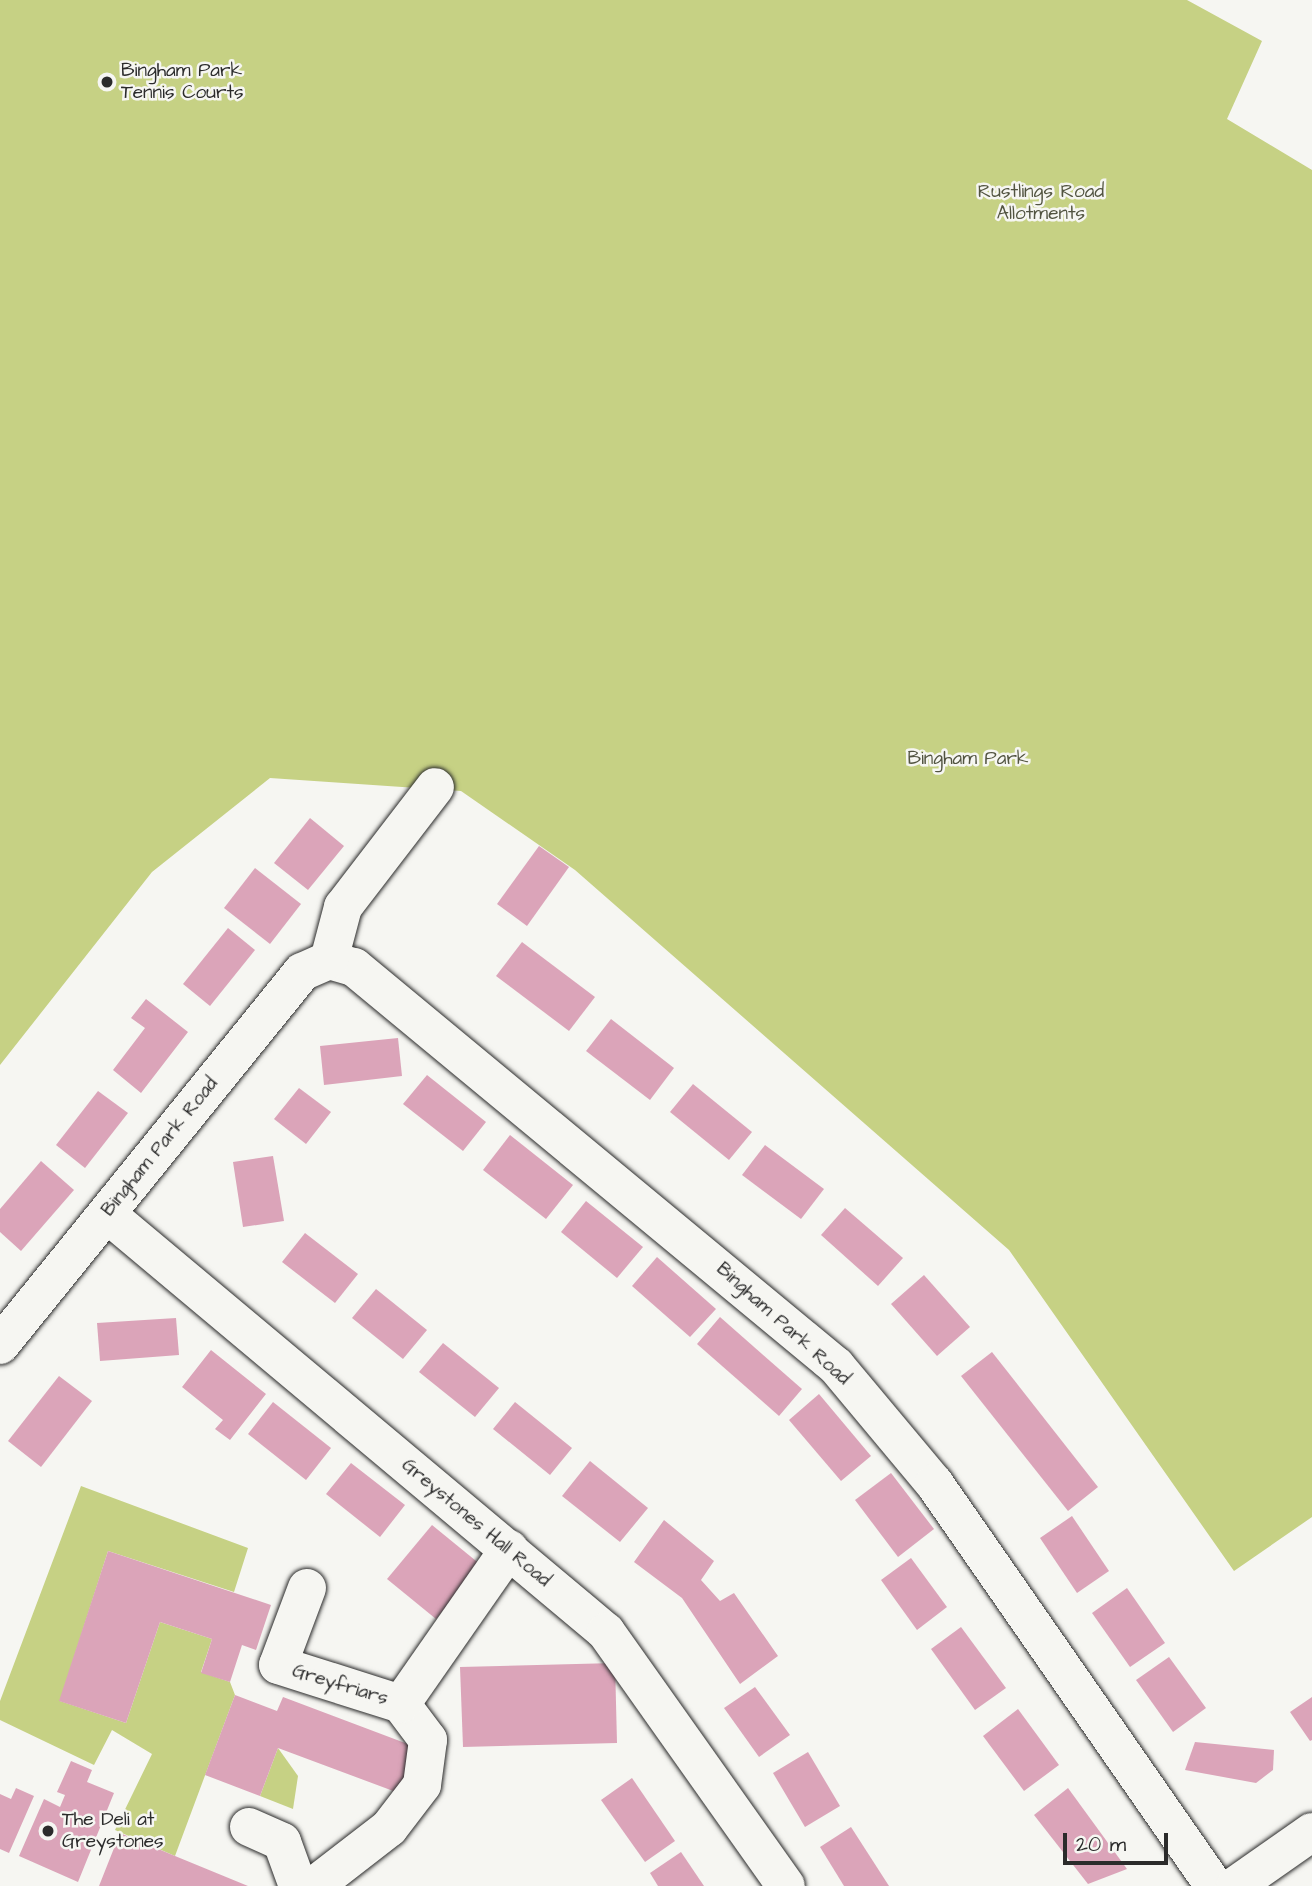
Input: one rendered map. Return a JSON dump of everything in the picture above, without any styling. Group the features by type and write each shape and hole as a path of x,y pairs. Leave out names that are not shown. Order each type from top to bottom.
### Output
{"street":[{"path":"329,960 343,906 435,787"},
{"name":"Bingham Park Road","path":"0,1345 302,971 329,960 354,967 836,1366 934,1483 1214,1886"},
{"name":"Greystones Hall Road","path":"107,1214 606,1632 786,1886"},
{"name":"Greyfriars","path":"401,1704 509,1549"},
{"name":"Greyfriars","path":"307,1588 278,1665 401,1704 428,1740 422,1785 389,1828 314,1886"},
{"path":"249,1827 282,1842 298,1886"},
{"path":"1235,1886 1312,1832"}],"green space":[{"name":"Bingham Park","path":"0,0 1187,0 1262,41 1227,119 1312,170 1312,1517 1234,1571 1009,1250 575,870 461,791 270,778 152,872 0,1065"},
{"path":"81,1486 248,1548 234,1592 108,1551 60,1701 126,1723 160,1622 212,1639 201,1672 230,1682 235,1695 175,1856 115,1830 152,1754 112,1730 94,1765 0,1720 0,1701"},
{"path":"278,1748 298,1776 293,1809 260,1796"}],"building":[{"path":"310,818 344,846 308,890 274,863"},
{"path":"539,846 569,867 527,926 497,904"},
{"path":"255,868 301,904 270,944 224,908"},
{"path":"228,928 255,950 210,1006 183,984"},
{"path":"522,942 595,997 569,1031 496,976"},
{"path":"146,999 188,1032 141,1093 113,1070 145,1028 131,1018"},
{"path":"611,1019 674,1068 650,1100 586,1051"},
{"path":"398,1038 402,1076 324,1085 320,1046"},
{"path":"427,1075 486,1122 463,1151 403,1104"},
{"path":"693,1084 752,1132 729,1160 670,1112"},
{"path":"299,1088 331,1112 306,1144 274,1119"},
{"path":"98,1091 128,1113 85,1168 56,1145"},
{"path":"510,1135 573,1185 546,1219 483,1170"},
{"path":"765,1145 824,1189 801,1219 742,1175"},
{"path":"273,1156 284,1221 243,1227 233,1162"},
{"path":"41,1161 74,1190 21,1251 0,1232 0,1209"},
{"path":"586,1201 643,1247 617,1278 561,1232"},
{"path":"845,1208 903,1258 878,1286 821,1235"},
{"path":"305,1233 358,1274 335,1303 282,1262"},
{"path":"657,1257 716,1309 690,1337 632,1286"},
{"path":"924,1275 970,1327 937,1356 891,1304"},
{"path":"376,1289 427,1330 403,1359 352,1318"},
{"path":"720,1317 802,1389 779,1416 697,1344"},
{"path":"176,1318 179,1355 100,1361 97,1323"},
{"path":"443,1343 499,1388 475,1417 419,1372"},
{"path":"211,1350 266,1394 230,1440 215,1429 223,1420 182,1387"},
{"path":"992,1352 1098,1487 1068,1511 961,1376"},
{"path":"59,1376 92,1401 41,1467 8,1441"},
{"path":"819,1394 871,1456 841,1481 789,1420"},
{"path":"273,1402 331,1448 306,1480 248,1434"},
{"path":"515,1402 572,1448 550,1475 493,1429"},
{"path":"590,1461 648,1508 620,1542 562,1496"},
{"path":"351,1463 405,1505 380,1537 326,1494"},
{"path":"891,1473 934,1529 898,1557 855,1500"},
{"path":"1072,1516 1109,1571 1077,1593 1040,1538"},
{"path":"664,1520 714,1561 701,1580 720,1601 734,1593 778,1656 740,1684 682,1598 634,1562"},
{"path":"432,1525 481,1565 436,1619 387,1579"},
{"path":"108,1551 271,1605 256,1650 242,1645 230,1682 201,1673 212,1639 160,1622 126,1723 59,1701"},
{"path":"911,1558 947,1607 917,1630 881,1580"},
{"path":"1127,1588 1165,1643 1130,1667 1092,1613"},
{"path":"961,1627 1006,1688 975,1710 931,1649"},
{"path":"1169,1657 1206,1708 1173,1732 1136,1680"},
{"path":"615,1663 617,1743 463,1747 460,1667"},
{"path":"755,1687 790,1735 759,1757 724,1708"},
{"path":"235,1695 277,1711 283,1697 421,1749 404,1795 278,1748 260,1796 205,1775"},
{"path":"1312,1697 1312,1740 1310,1741 1290,1712"},
{"path":"1018,1709 1059,1765 1024,1791 983,1736"},
{"path":"1195,1742 1274,1750 1273,1770 1256,1783 1185,1770"},
{"path":"808,1752 840,1806 805,1827 773,1773"},
{"path":"71,1761 92,1770 87,1782 114,1793 78,1882 19,1856 44,1799 60,1807 65,1795 57,1792"},
{"path":"632,1778 675,1841 645,1862 601,1800"},
{"path":"16,1788 34,1796 9,1853 0,1849 0,1794 11,1799"},
{"path":"1068,1788 1127,1869 1088,1884 1034,1815"},
{"path":"851,1827 889,1886 844,1886 820,1847"},
{"path":"120,1833 175,1856 248,1886 99,1886"},
{"path":"681,1852 704,1886 658,1886 650,1873"}],"place":[{"name":"Bingham Park Tennis Courts","path":"107,82"},
{"name":"The Deli at Greystones","path":"48,1831"}],"park label":[{"name":"Rustlings Road Allotments","path":"1041,203"}]}
